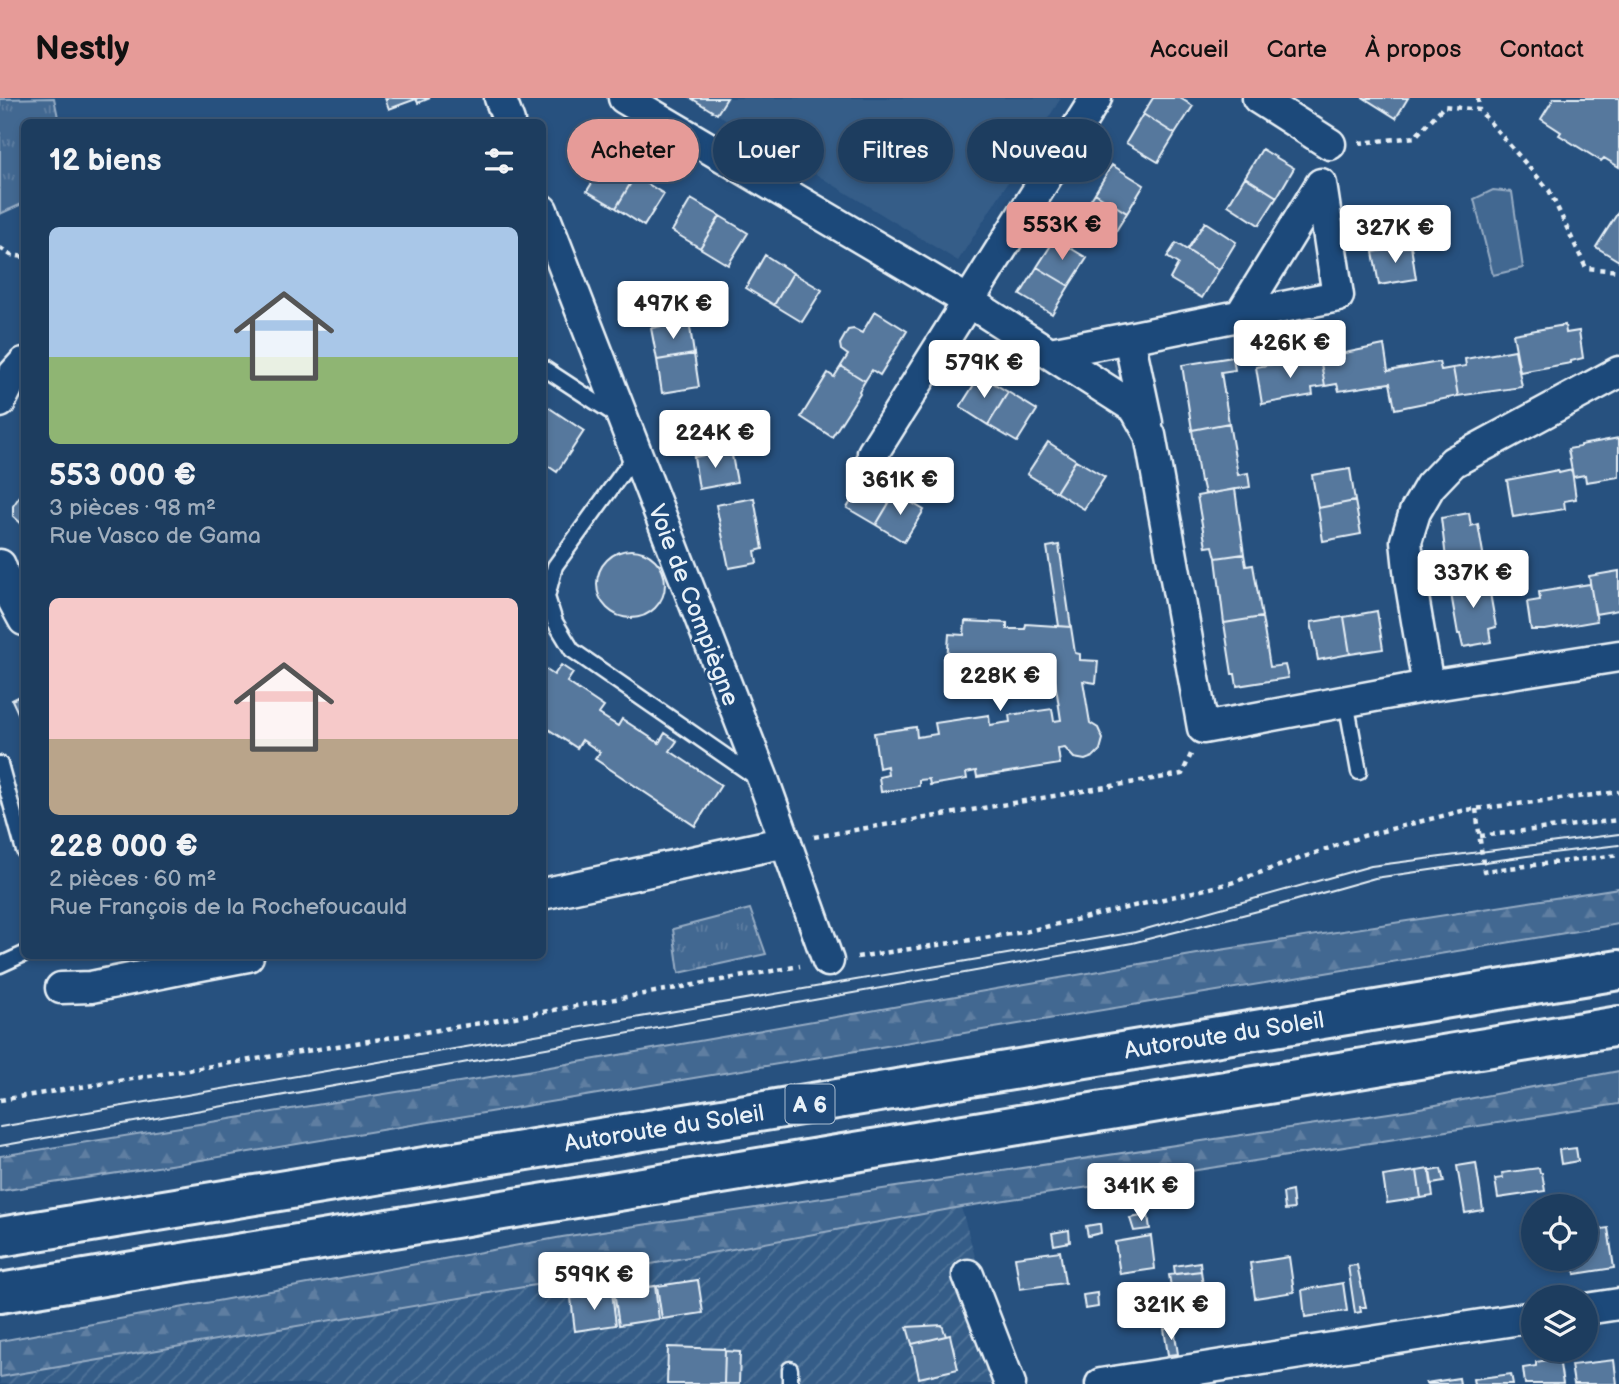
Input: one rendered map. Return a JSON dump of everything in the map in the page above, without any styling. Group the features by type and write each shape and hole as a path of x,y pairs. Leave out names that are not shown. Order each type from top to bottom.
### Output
{"highway":[{"name":"Autoroute du Soleil","path":"0,1237 1619,970"},
{"name":"A 6","path":"0,1293 1619,1026"}],"street":[{"path":"499,98 508,119"},
{"path":"624,98 968,301 1136,408 1150,435"},
{"path":"873,453 1096,98"},
{"path":"1258,98 1330,144"},
{"name":"Voie de Compiègne","path":"546,221 764,782 828,961"},
{"path":"1050,353 1240,316"},
{"path":"1129,338 1150,435 1203,728 1428,686 1619,656"},
{"path":"0,402 14,374 21,366"},
{"path":"1428,686 1406,541 1415,512 1430,486 1453,462 1619,372"},
{"path":"0,565 21,614"},
{"path":"546,893 786,842"},
{"path":"61,988 91,987 187,961 211,959"},
{"path":"968,1275 1010,1384"},
{"path":"1598,1307 1619,1304"},
{"path":"1101,1384 1521,1319"}],"lane":[{"path":"546,370 622,420"},
{"path":"636,454 555,566 547,597 555,622 572,650 764,782"},
{"path":"1346,701 1359,772"},
{"path":"0,764 21,840"},
{"path":"0,965 21,955"}],"path":[{"path":"1478,98 1479,110 1549,190 1586,268 1619,271"},
{"path":"1330,144 1373,143 1415,137 1444,106 1479,110"},
{"path":"0,248 11,255 21,257"},
{"path":"786,842 1182,774 1203,728"},
{"path":"1476,809 1483,871 1619,855"},
{"path":"1479,836 1619,820"}],"shaded area":[{"path":"691,98 1061,98 1048,119 967,119 967,182 1008,182 958,261 824,179 824,119 725,119"},
{"path":"961,1207 1011,1384 0,1384 0,1367 553,1282"}],"green space":[{"path":"54,98 58,119 21,119 21,204 0,214 0,99"},
{"path":"1493,190 1512,192 1523,268 1493,275 1474,199"},
{"path":"1619,888 1619,924 183,1163 0,1191 0,1156 521,1072 1220,950"},
{"path":"750,909 766,954 679,973 673,929"},
{"path":"1619,1071 1619,1104 961,1207 553,1282 0,1377 0,1341 562,1237 1409,1110"}],"building":[{"path":"385,98 430,98 418,103 416,99 389,109"},
{"path":"691,98 727,98 717,114"},
{"path":"1153,98 1180,98 1193,106 1175,134 1143,114"},
{"path":"1364,98 1408,98 1396,118"},
{"path":"1554,98 1619,98 1619,167 1604,158 1601,161 1559,135 1561,132 1541,119"},
{"path":"1143,114 1175,134 1158,162 1126,143"},
{"path":"1262,149 1294,168 1277,197 1245,177"},
{"path":"1112,165 1144,185 1127,213 1095,193 1102,182 1112,182"},
{"path":"1245,177 1277,197 1259,225 1228,205"},
{"path":"593,182 631,182 616,208 587,191"},
{"path":"631,182 645,182 664,194 644,226 616,208"},
{"path":"1095,193 1127,213 1109,242 1077,222"},
{"path":"691,199 720,216 700,248 672,231"},
{"path":"1619,211 1619,261 1596,247"},
{"path":"1406,213 1411,246 1373,252 1368,220"},
{"path":"720,216 748,233 728,265 700,248"},
{"path":"1205,222 1236,242 1219,270 1187,250"},
{"path":"1055,239 1087,258 1069,286 1037,267"},
{"path":"1176,243 1219,270 1202,298 1170,279 1178,264 1167,257"},
{"path":"1411,246 1416,279 1379,285 1373,252"},
{"path":"765,255 793,273 774,305 746,288"},
{"path":"1037,267 1069,286 1052,314 1020,295"},
{"path":"793,273 822,290 802,322 774,305"},
{"path":"875,311 907,331 880,375 872,370 865,381 841,366 848,355 841,350 840,344 848,330 854,329 862,333"},
{"path":"689,321 694,354 657,360 651,328"},
{"path":"1565,325 1566,333 1579,331 1583,358 1571,363 1520,372 1513,334"},
{"path":"1384,345 1388,371 1439,362 1441,370 1453,368 1458,396 1395,409 1390,383 1339,391 1337,384 1325,386 1320,358"},
{"path":"1515,350 1522,387 1458,396 1453,368 1466,366 1465,359"},
{"path":"694,354 699,387 662,393 657,360"},
{"path":"1233,357 1235,370 1221,372 1229,423 1192,430 1182,365"},
{"path":"1320,358 1325,386 1312,388 1313,395 1262,404 1256,367"},
{"path":"841,366 865,381 832,437 801,417 828,373 834,377"},
{"path":"980,375 1008,392 988,425 960,407"},
{"path":"1008,392 1037,410 1017,442 988,425"},
{"path":"546,406 584,431 557,472 546,465"},
{"path":"726,417 731,450 694,457 689,424"},
{"path":"1229,423 1238,475 1248,473 1250,487 1205,494 1202,481 1200,482 1192,430"},
{"path":"1619,438 1619,477 1586,482 1585,475 1573,477 1568,449"},
{"path":"1048,442 1076,460 1056,492 1027,474"},
{"path":"731,450 737,482 699,489 694,457"},
{"path":"1076,460 1105,477 1084,509 1056,492"},
{"path":"1350,469 1355,501 1318,508 1312,475"},
{"path":"1558,470 1559,473 1572,470 1576,499 1564,501 1565,509 1513,517 1507,480"},
{"path":"867,475 895,493 876,525 847,508"},
{"path":"1235,489 1244,554 1216,558 1213,546 1206,547 1197,496"},
{"path":"895,493 924,510 904,542 876,525"},
{"path":"21,494 21,523 13,516 13,506"},
{"path":"754,498 763,549 755,551 757,563 729,568 716,505"},
{"path":"1355,501 1361,534 1323,541 1318,508"},
{"path":"1469,513 1471,526 1478,524 1487,576 1449,582 1441,518"},
{"path":"1059,545 1071,627 1059,626 1047,547"},
{"path":"624,550 638,550 650,555 660,565 665,584 660,603 650,613 638,618 624,618 612,613 602,603 597,591 597,577 602,565 612,555"},
{"path":"1244,554 1246,566 1253,565 1262,617 1224,623 1216,558"},
{"path":"1619,571 1619,610 1595,614 1589,576"},
{"path":"1487,576 1496,627 1489,629 1491,642 1463,647 1458,634 1449,582"},
{"path":"1590,584 1597,621 1531,630 1527,602 1540,600 1539,592"},
{"path":"1377,611 1383,649 1350,654 1344,617"},
{"path":"1262,617 1270,667 1285,665 1288,678 1237,686 1235,674 1232,674 1224,623"},
{"path":"1344,617 1350,654 1318,660 1311,622"},
{"path":"965,621 1007,623 1007,629 1025,629 1026,624 1071,627 1075,653 1080,654 1080,660 1098,661 1096,683 1083,681 1090,723 1098,728 1103,739 1100,750 1085,760 1074,758 1065,748 1058,749 1060,764 977,777 976,771 966,773 967,779 930,785 929,779 919,780 919,786 881,792 879,777 888,775 887,766 879,768 874,733 916,727 917,737 937,734 935,723 989,715 990,725 1010,722 1009,715 1052,709 1054,721 1061,720 1054,674 1023,672 1023,666 1004,665 1004,671 961,667 962,662 947,661 949,634 964,635"},
{"path":"561,665 573,673 567,682 604,707 599,714 618,726 622,719 659,743 665,733 677,741 670,751 721,785 695,826 595,759 600,752 582,740 577,748 546,728 546,670 554,675"},
{"path":"21,696 21,720 12,700"},
{"path":"1576,1148 1578,1161 1561,1164 1559,1150"},
{"path":"1476,1163 1483,1210 1465,1213 1457,1166"},
{"path":"1539,1168 1545,1191 1498,1198 1495,1179 1503,1178 1502,1173"},
{"path":"1429,1169 1433,1196 1421,1198 1417,1171"},
{"path":"1441,1169 1444,1182 1432,1184 1430,1171"},
{"path":"1417,1171 1421,1198 1387,1203 1383,1176"},
{"path":"1292,1191 1294,1209 1285,1210 1283,1193"},
{"path":"1148,1215 1150,1229 1134,1231 1130,1218"},
{"path":"1100,1224 1101,1233 1088,1236 1086,1226"},
{"path":"1608,1228 1614,1268 1598,1270 1598,1229"},
{"path":"1069,1230 1070,1242 1054,1245 1052,1233"},
{"path":"1151,1236 1155,1269 1120,1274 1115,1242"},
{"path":"1060,1251 1065,1283 1020,1289 1015,1257"},
{"path":"1289,1257 1294,1292 1255,1298 1250,1263"},
{"path":"1200,1262 1201,1271 1175,1274 1174,1266"},
{"path":"1357,1265 1366,1307 1360,1307 1361,1312 1355,1313 1348,1266"},
{"path":"1201,1271 1205,1300 1174,1304 1169,1275"},
{"path":"698,1280 703,1313 662,1319 657,1286"},
{"path":"1343,1283 1347,1311 1305,1317 1302,1290"},
{"path":"655,1286 659,1319 619,1325 614,1292"},
{"path":"612,1292 616,1325 575,1331 571,1298"},
{"path":"1097,1293 1098,1307 1085,1309 1083,1295"},
{"path":"942,1325 946,1336 912,1344 907,1327"},
{"path":"1174,1328 1178,1354 1168,1355 1164,1329"},
{"path":"950,1335 958,1369 919,1378 912,1344"},
{"path":"668,1347 725,1349 724,1384 667,1384"},
{"path":"725,1351 740,1352 739,1384 724,1384"},
{"path":"1614,1360 1617,1384 1574,1384 1571,1365"},
{"path":"1536,1362 1560,1362 1563,1384 1525,1384 1523,1368 1536,1366"},
{"path":"1511,1374 1513,1384 1474,1384 1473,1379"},
{"path":"1459,1378 1460,1384 1426,1383"}],"tram line":[{"path":"0,1127 1135,932 1371,866 1619,834"},
{"path":"0,1146 1132,943 1375,878 1619,845"}]}
